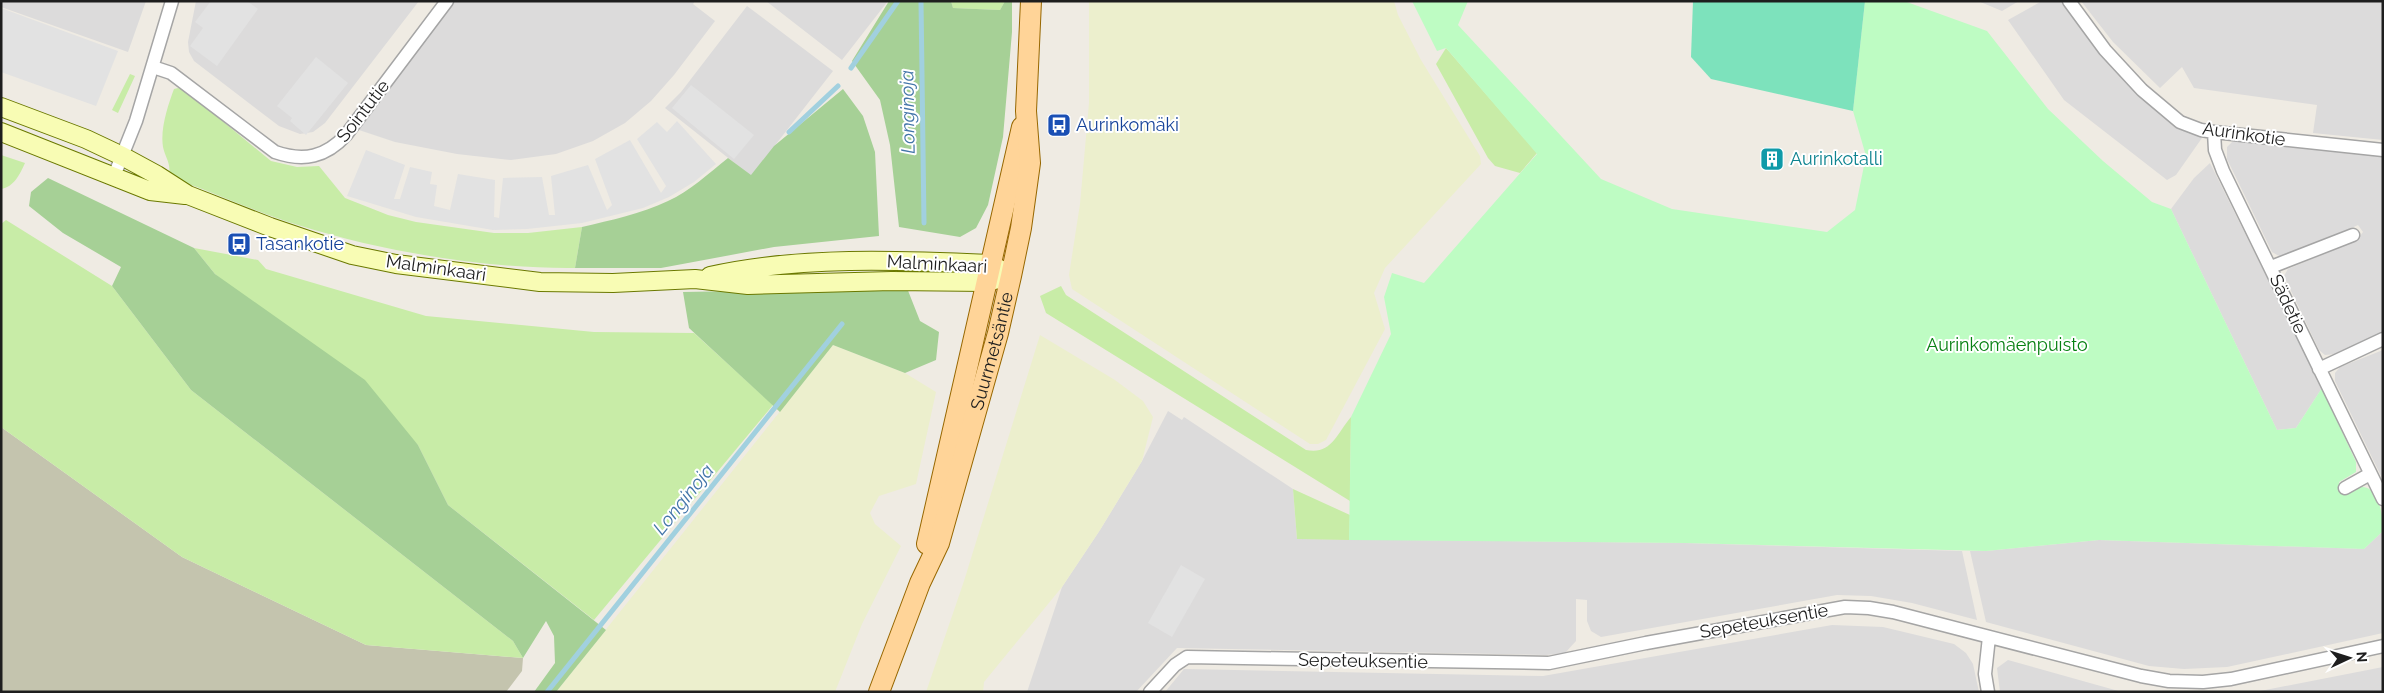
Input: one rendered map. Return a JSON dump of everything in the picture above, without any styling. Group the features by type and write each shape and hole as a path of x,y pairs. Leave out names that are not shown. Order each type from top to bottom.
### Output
{"main road":[{"name":"Suurmetsäntie","path":"879,692 920,583 939,544 954,496 998,333 1011,276 1021,228 1030,163 1026,111 1031,1"},
{"name":"Malminkaari","path":"1,107 86,139 157,174 188,195 270,227 352,255 396,264 540,282 613,283 695,279 746,268 866,261 1011,276"},
{"name":"Suurmetsäntie","path":"920,583 930,527 1026,111"},
{"name":"Malminkaari","path":"1,132 150,191 188,195"}],"street":[{"path":"114,176 132,133 172,1"},
{"name":"Sointutie","path":"153,67 171,73 275,152 291,158 314,155 335,147 346,135 447,1"},
{"name":"Aurinkotie","path":"2069,1 2105,50 2142,90 2180,122 2201,130 2214,132 2383,150"},
{"name":"Sädetie","path":"2214,132 2215,150 2218,157 2318,369 2383,499"},
{"path":"2271,268 2353,235"},
{"path":"2318,369 2383,339"},
{"path":"2345,488 2370,474"},
{"name":"Sepeteuksentie","path":"1150,692 1175,664 1187,657 1550,663 1845,607 1893,612 2141,676 2169,681 2203,682 2231,679 2383,646"},
{"path":"1988,692 1985,674 1989,637"}],"shaded area":[{"path":"1,1 146,1 128,52 1,7"},
{"path":"196,1 419,1 325,123 313,132 300,134 279,126 194,61 189,52 188,42"},
{"path":"211,1 247,1 258,9 217,66 190,46 203,28 195,22"},
{"path":"455,1 695,1 693,4 715,21 674,75 651,101 625,123 593,141 556,154 511,160 457,154 395,142 356,129"},
{"path":"766,1 888,1 842,60"},
{"path":"1089,1 1394,1 1398,15 1421,60 1480,156 1481,164 1385,268 1374,293 1385,329 1326,440 1318,444 1310,444 1072,289 1069,275 1080,204 1089,103"},
{"path":"1978,1 2019,1 2002,11"},
{"path":"2042,1 2062,1 2103,55 2153,105 2202,138 2176,175 2167,180 2064,100 2008,20"},
{"path":"2081,1 2383,1 2383,140 2313,133 2317,105 2194,88 2182,67 2160,88 2113,42"},
{"path":"747,6 833,71 751,176 665,108 681,92"},
{"path":"1,8 118,51 96,106 1,72"},
{"path":"316,57 348,83 306,135 290,121 292,118 277,106"},
{"path":"691,85 754,135 734,159 672,108"},
{"path":"677,121 716,164 694,182 669,197 643,208 582,223 527,229 493,230 416,217 347,196 366,150 405,165 394,199 400,199 410,167 432,172 430,184 437,185 434,206 450,210 458,174 495,180 494,217 499,218 503,178 542,177 549,215 555,215 551,176 588,165 607,210 612,205 595,159 630,140 661,193 666,186 637,139 657,122 667,132"},
{"path":"2243,139 2383,156 2383,334 2336,354 2325,355 2319,350 2284,276 2288,269 2357,240 2363,232 2358,225 2288,256 2279,256 2272,252 2227,159 2227,147 2232,142"},
{"path":"2210,163 2322,388 2296,428 2277,430 2171,209 2194,178"},
{"path":"1040,335 1115,380 1143,401 1153,417 1142,461 1100,530 1062,587 984,682 983,692 926,692 964,581"},
{"path":"833,345 905,373 936,392 916,484 879,496 870,513 875,524 901,546 862,624 835,692 556,692"},
{"path":"2383,350 2383,480 2335,381 2335,373 2340,367"},
{"path":"1168,411 1182,420 1184,417 1293,489 1297,539 1685,543 1962,551 1977,620 1912,603 1871,596 1837,595 1601,637 1591,631 1587,621 1587,600 1576,599 1576,641 1565,653 1546,655 1177,648 1136,692 1027,692 1062,587 1100,530 1142,461"},
{"path":"1,427 182,557 366,645 523,658 522,671 506,692 1,692"},
{"path":"2383,531 2383,633 2227,667 2184,669 2149,666 1986,622 1970,551 2099,540 2364,549"},
{"path":"1181,565 1205,579 1172,637 1148,623"},
{"path":"1832,625 1883,627 1954,644 1966,653 1973,664 1979,692 1165,692 1184,669 1543,676"},
{"path":"2008,660 2122,692 2000,692 1997,668"},
{"path":"2383,667 2383,692 2255,692"}],"green space":[{"path":"889,1 951,1 953,8 1000,10 1005,1 1012,1 1012,32 1003,137 988,205 976,228 960,237 899,227 890,145 880,100 852,61"},
{"path":"951,1 1005,1 1000,10 953,8"},
{"name":"Aurinkomäenpuisto","path":"1412,1 1468,1 1458,25 1601,179 1672,209 1827,232 1855,210 1866,156 1853,111 1865,1 1904,1 1987,31 2048,109 2103,161 2152,202 2171,209 2277,430 2296,428 2322,388 2356,462 2356,472 2339,482 2344,494 2361,487 2373,492 2379,504 2383,531 2364,549 2099,540 1986,551 1685,543 1349,540 1351,417 1391,334 1384,297 1392,273 1424,283 1537,154 1446,48 1437,51"},
{"path":"1693,1 1865,1 1853,111 1711,79 1691,57"},
{"path":"1446,48 1537,153 1520,173 1495,166 1488,158 1436,64"},
{"path":"130,74 135,76 118,113 112,110"},
{"path":"178,88 186,91 271,161 297,167 319,166 345,198 388,215 416,222 494,233 528,233 582,227 575,268 541,268 472,262 367,244 286,221 186,183 169,174 168,160 162,140 167,110 174,89"},
{"path":"843,89 863,116 875,152 879,236 774,247 661,268 575,268 582,227 658,206 692,187 728,158 751,175 774,146"},
{"path":"1,155 25,163 19,176 13,183 1,189"},
{"path":"48,178 194,248 215,274 365,380 418,445 448,505 606,630 556,692 534,692 555,663 554,636 546,621 523,658 513,641 191,390 112,286 121,267 63,233 29,206 31,192"},
{"path":"6,220 112,286 191,390 513,641 523,658 366,645 182,557 1,427 1,224"},
{"path":"194,248 258,260 266,269 426,316 594,332 694,333 773,405 594,620 448,505 418,445 215,274"},
{"path":"1061,286 1066,295 1306,450 1314,451 1327,447 1337,437 1351,417 1350,501 1046,313 1040,296"},
{"path":"907,288 920,321 939,332 936,360 905,373 833,345 780,412 689,328 683,292"},
{"path":"1293,489 1350,515 1349,540 1297,539"}],"waterway":[{"path":"851,68 898,1"},
{"name":"Longinoja","path":"921,1 924,223"},
{"path":"789,132 838,86"},
{"name":"Longinoja","path":"547,692 842,324"}],"place":[{"name":"Aurinkomäki","path":"1059,125"},
{"name":"Aurinkotalli","path":"1772,159"},
{"name":"Tasankotie","path":"239,244"}]}
